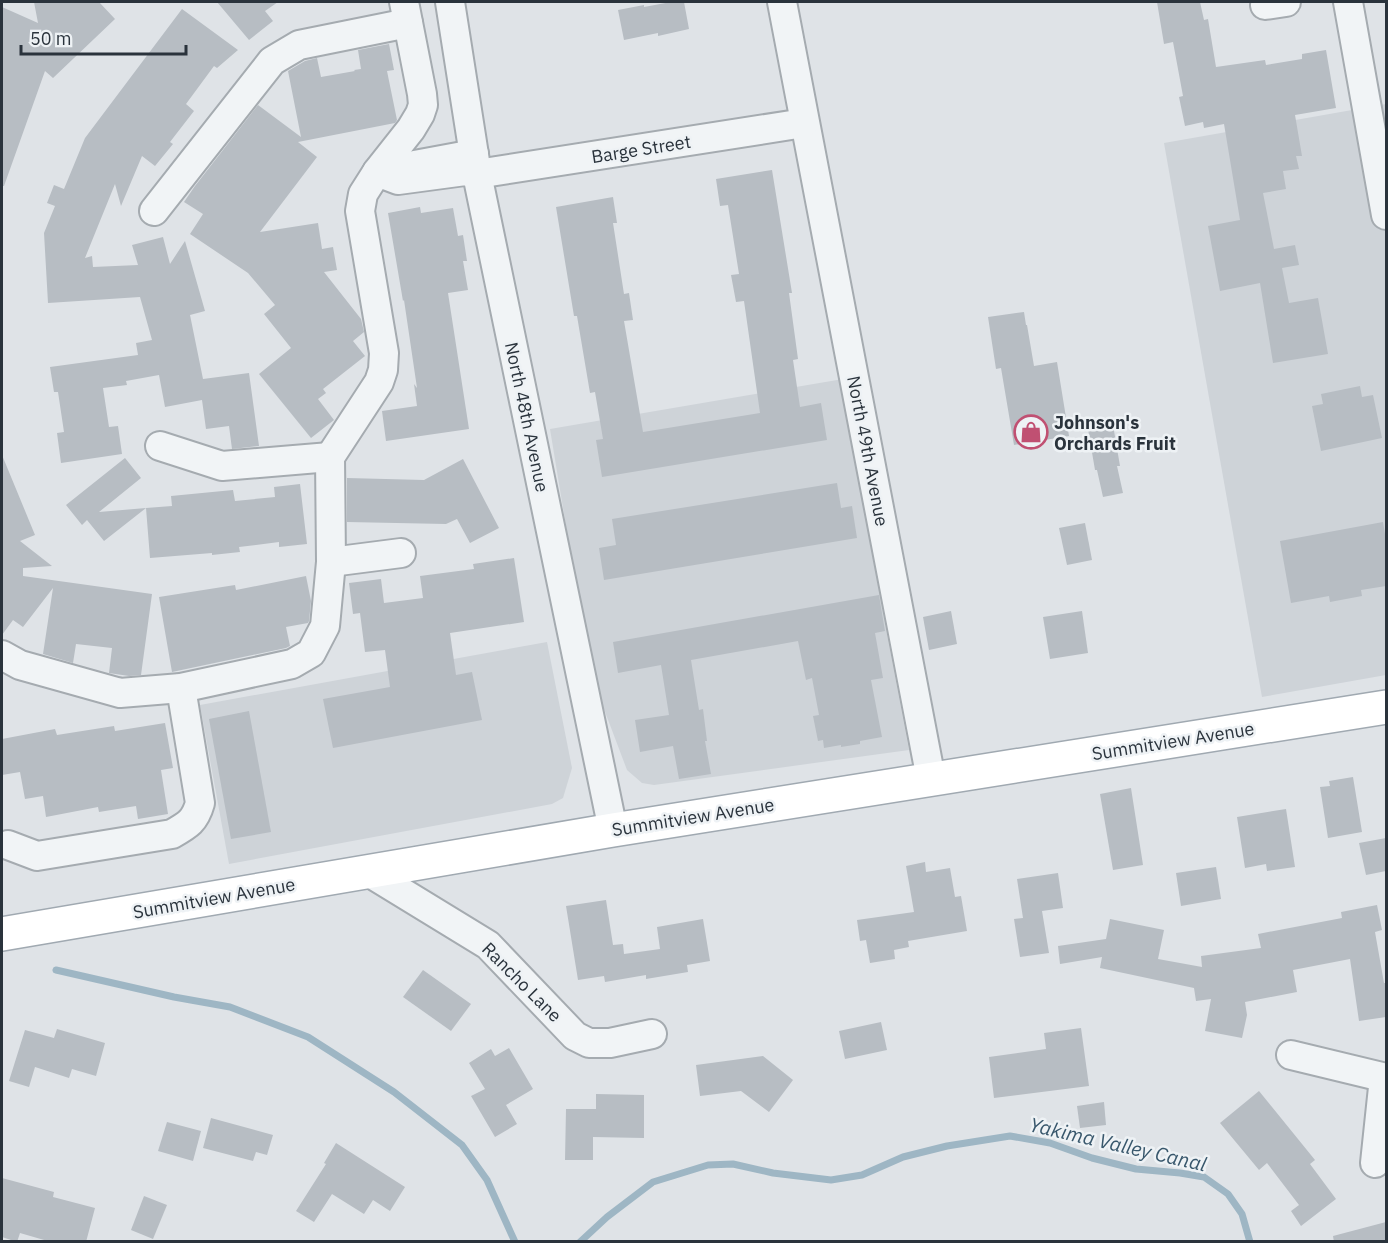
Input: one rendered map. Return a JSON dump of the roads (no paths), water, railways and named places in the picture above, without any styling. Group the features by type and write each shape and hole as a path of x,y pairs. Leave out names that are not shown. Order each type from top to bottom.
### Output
{"main road":[{"name":"Summitview Avenue","path":"2,934 613,830 1386,707"}],"street":[{"name":"North 48th Avenue","path":"450,2 476,164 613,830"},
{"name":"North 49th Avenue","path":"782,2 931,779"},
{"path":"1348,2 1386,215"},
{"path":"2,655 20,665 120,693 181,688 292,664 311,653 325,626 331,562 330,457 379,382 383,370 384,353 360,211 363,194 376,172 411,129 423,105 406,12 299,45 272,61 154,211"},
{"name":"Barge Street","path":"376,172 476,164 804,123"},
{"path":"160,446 222,466 330,457"},
{"path":"331,562 400,553"},
{"path":"8,845 37,856 172,834 185,827 196,816 200,802 181,688"},
{"name":"Rancho Lane","path":"367,871 488,945 575,1036 589,1043 610,1043 652,1034"},
{"path":"1291,1055 1385,1078 1375,1163"}],"waterway":[{"name":"Yakima Valley Canal","path":"56,970 174,997 230,1007 308,1037 394,1092 462,1145 487,1180 515,1242"},
{"name":"Yakima Valley Canal","path":"580,1242 607,1217 653,1182 708,1165 733,1164 773,1173 831,1180 862,1175 903,1157 947,1146 1010,1136 1050,1143 1092,1158 1136,1169 1204,1177 1228,1194 1242,1214 1250,1242"}],"place":[{"name":"Johnson's Orchards Fruit","path":"1031,432"}]}
